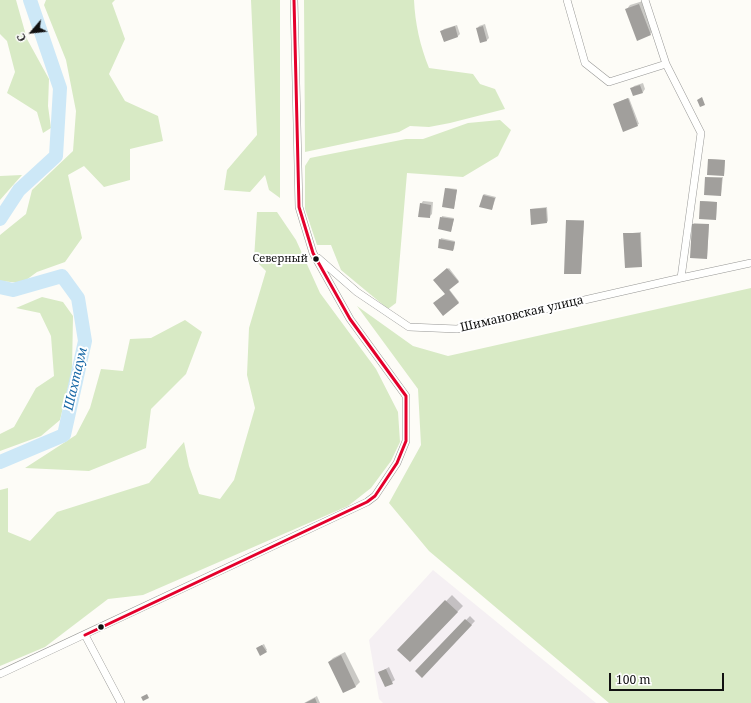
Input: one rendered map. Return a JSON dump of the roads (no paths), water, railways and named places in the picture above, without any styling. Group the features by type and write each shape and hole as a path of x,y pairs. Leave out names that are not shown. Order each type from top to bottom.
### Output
{"street":[{"path":"0,674 367,502 375,496 397,464 406,441 406,396 350,320 313,254 299,207 294,0"},
{"path":"567,0 585,63 608,82 666,64"},
{"path":"645,0 666,64 701,133 681,278"},
{"name":"Шимановская улица","path":"313,254 356,292 409,327 457,329 751,263"},
{"path":"84,635 121,703"}],"waterway":[{"name":"Шахтаум","path":"0,219 19,190 56,156 60,88 30,0"},
{"name":"Шахтаум","path":"0,287 13,290 62,276 78,298 85,341 64,435 0,462"}],"place":[{"name":"Северный","path":"316,259"}]}
